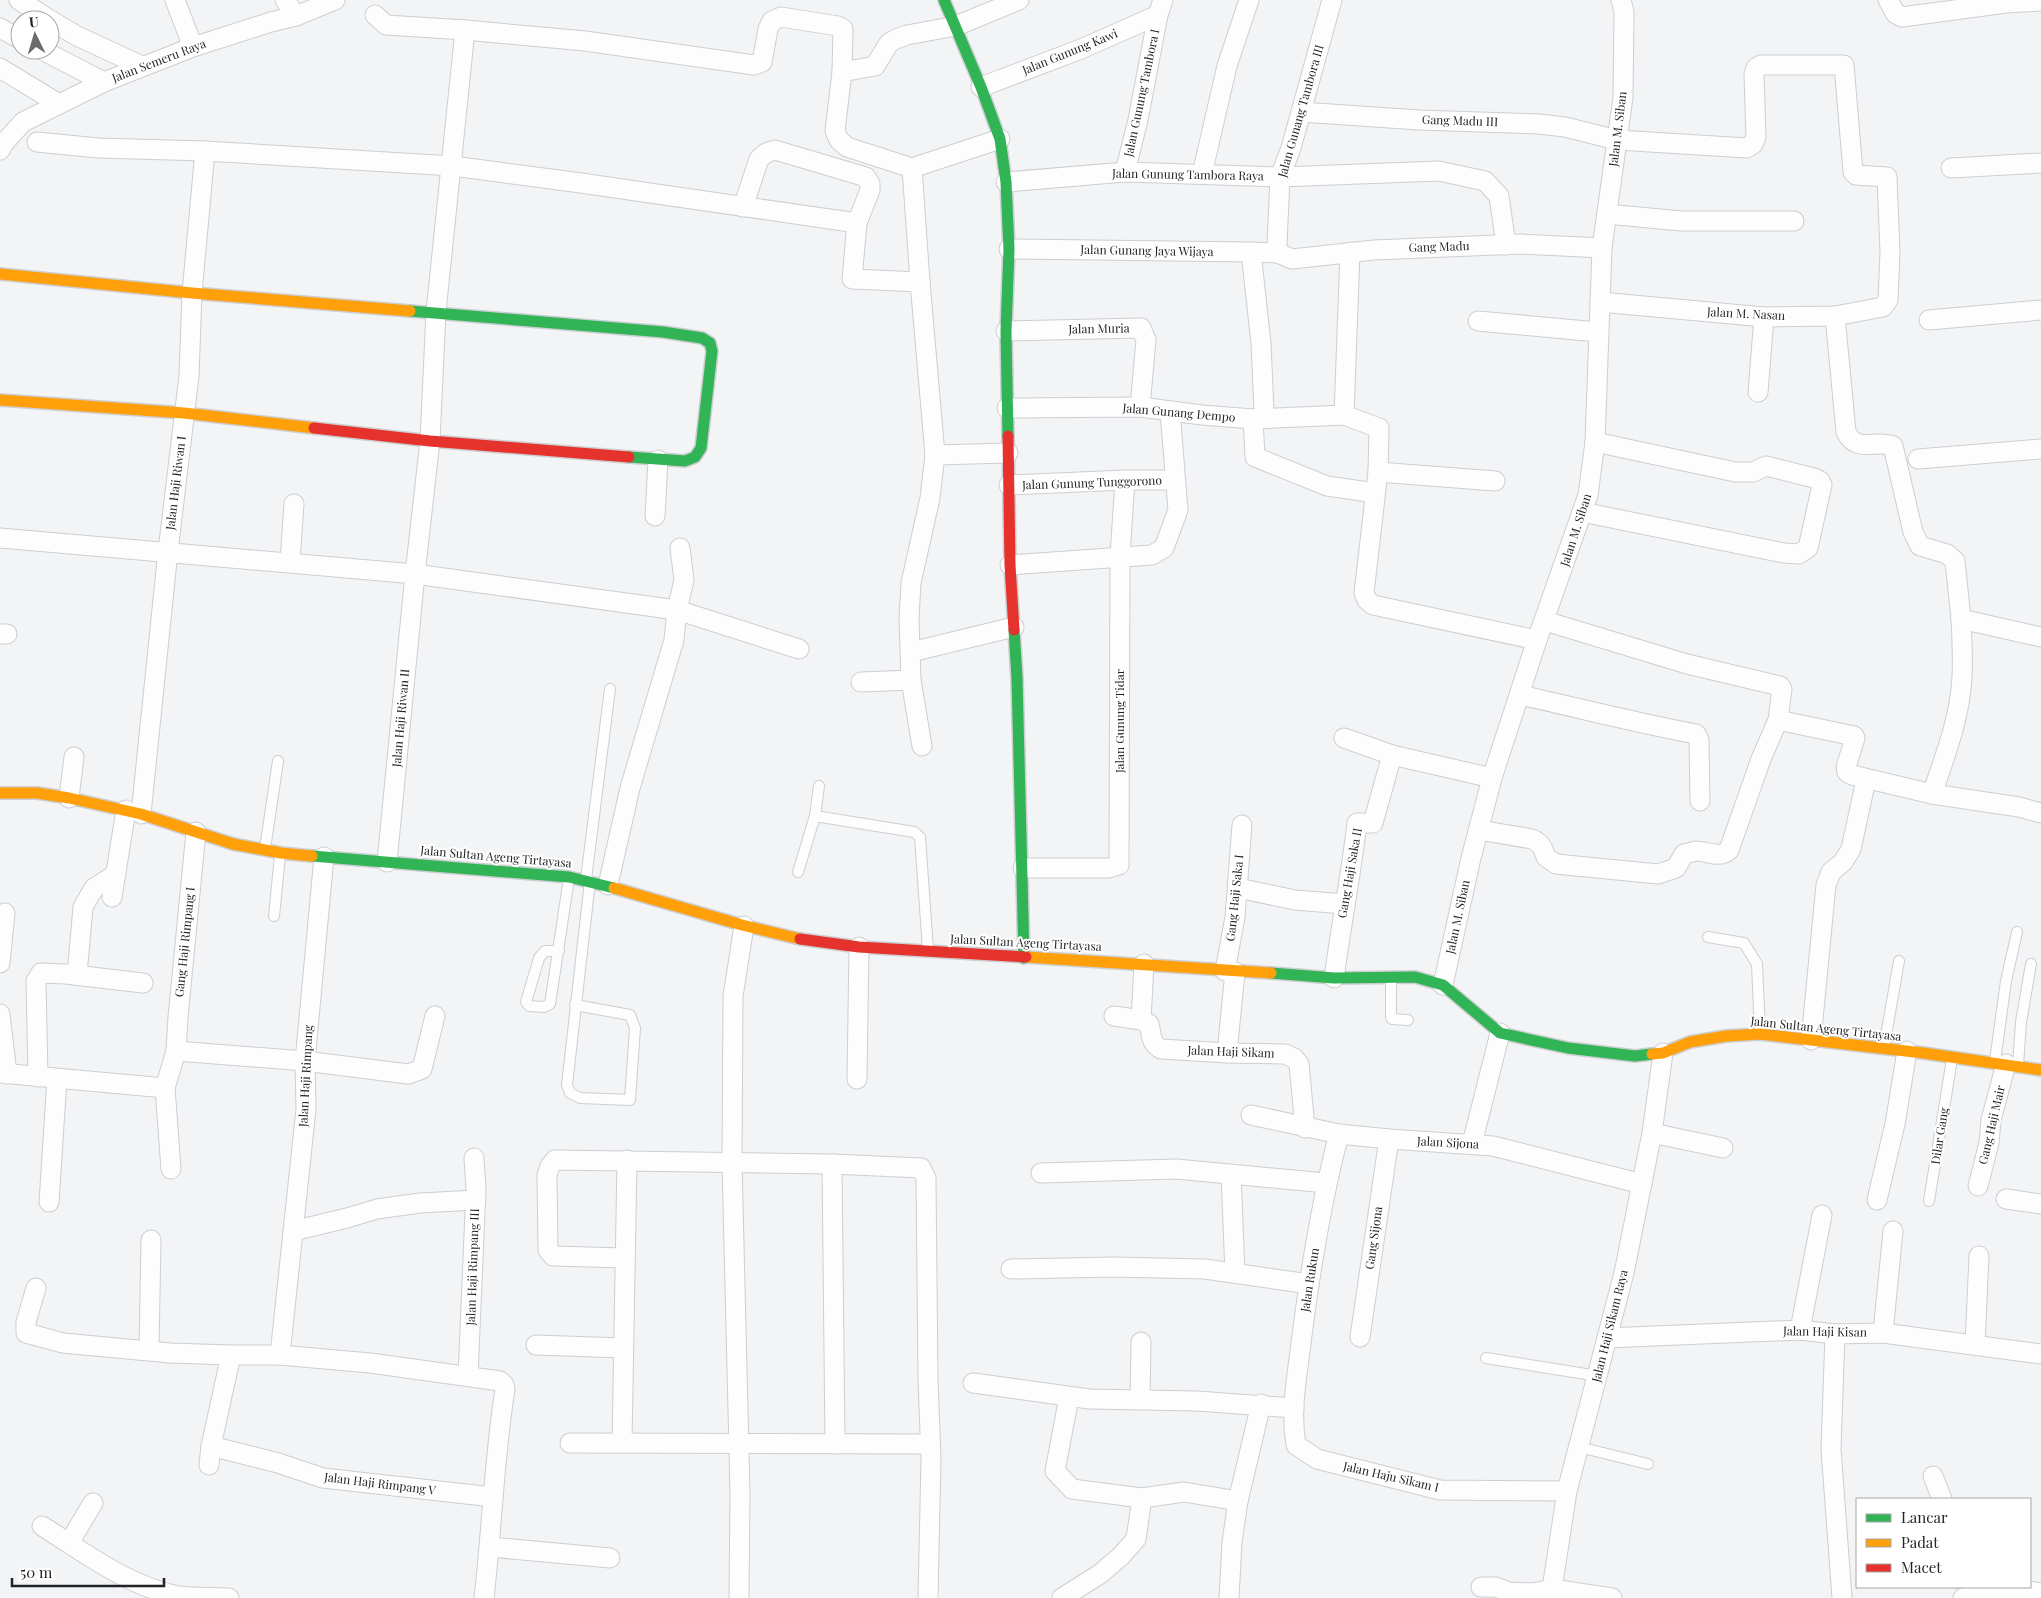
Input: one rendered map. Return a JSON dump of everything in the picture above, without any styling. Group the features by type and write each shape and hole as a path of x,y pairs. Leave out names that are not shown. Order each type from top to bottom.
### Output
{"street":[{"path":"19,0 39,10"},
{"path":"175,0 193,47"},
{"path":"285,0 296,16"},
{"name":"Jalan Semeru Raya","path":"1,145 23,122 104,82 193,47 296,16 335,0"},
{"path":"944,0 981,87 1000,139 1013,249 1006,332 1007,408 1010,565 1023,868 1024,958"},
{"path":"842,72 872,68 889,43 896,38 907,34 956,26 1019,0"},
{"path":"1202,174 1227,66 1249,0"},
{"name":"Jalan Gunang Tambora III","path":"1278,254 1280,177 1301,112 1332,0"},
{"name":"Jalan M. Siban","path":"1443,985 1478,830 1492,778 1537,640 1588,495 1594,442 1602,248 1623,97 1624,12 1621,0"},
{"path":"1888,0 1896,14 1902,17 2006,3 2041,1"},
{"name":"Jalan Gunung Kawi","path":"981,87 1081,49 1160,7"},
{"name":"Jalan Gunung Tambora I","path":"1125,172 1138,120 1160,7"},
{"path":"375,16 386,25 585,41 754,65 762,62 768,29 772,21 781,17 838,26 843,29 842,72 834,131 839,140 847,147 912,168 1000,139"},
{"path":"60,24 77,36 142,66"},
{"name":"Jalan Haji Riwan II","path":"387,862 430,441 436,312 453,166 465,30"},
{"path":"60,59 104,82"},
{"name":"Gang Madu III","path":"1301,112 1419,120 1539,124 1565,127 1617,140 1747,148 1753,144 1756,137 1754,74 1756,68 1761,65 1844,65 1853,172 1856,174 1886,177 1890,252 1888,300"},
{"path":"0,68 59,104"},
{"path":"37,142 98,148 205,151 453,166 857,223"},
{"path":"743,207 760,159 766,153 775,150 866,177 870,184 870,190 857,223 852,279 920,282"},
{"name":"Jalan Haji Riwan I","path":"112,897 116,874 133,812 168,551 188,376 192,293 205,151"},
{"path":"1952,168 2041,163"},
{"path":"912,168 935,455 930,498 911,583 909,618 911,680 922,746"},
{"name":"Jalan Gunung Tambora Raya","path":"1006,182 1125,172 1280,177 1439,171 1485,180 1499,196 1506,245"},
{"path":"1607,214 1681,221 1794,221"},
{"name":"Gang Madu","path":"1278,254 1292,259 1350,252 1506,245 1602,248"},
{"name":"Jalan Gunang Jaya Wijaya","path":"1013,249 1252,252 1278,254"},
{"path":"1252,252 1261,343 1264,411 1257,418 1255,457 1327,486 1376,493"},
{"path":"1350,252 1344,415 1379,428 1378,472 1364,593 1367,600 1373,604 1537,640"},
{"path":"0,274 192,293 664,332 702,338 710,343 712,351 701,448 695,457 685,461 430,441 184,413 0,400"},
{"name":"Jalan M. Nasan","path":"1600,302 1764,317 1835,316 1875,310 1883,307 1888,300"},
{"path":"1928,320 2041,310"},
{"path":"1835,316 1846,432 1849,438 1864,445 1886,444 1893,446 1913,532 1920,546 1947,554 1955,561 1962,619 1962,678 1958,710 1951,739 1932,794"},
{"path":"1758,392 1764,317"},
{"path":"1478,321 1598,332"},
{"name":"Jalan Muria","path":"1006,332 1141,328 1146,340 1140,407"},
{"name":"Jalan Gunang Dempo","path":"1007,408 1140,407 1257,418 1344,415"},
{"path":"1010,565 1152,555 1164,548 1178,510 1170,411"},
{"path":"1582,512 1784,553 1799,554 1808,548 1822,485 1820,480 1766,466 1753,472 1735,472 1594,442"},
{"path":"1918,459 2041,449"},
{"path":"935,455 1008,454"},
{"path":"655,516 658,460"},
{"path":"1378,472 1495,481"},
{"name":"Jalan Gunung Tunggorono","path":"1009,485 1125,480 1175,480"},
{"name":"Jalan Gunung Tidar","path":"1023,868 1109,868 1119,865 1120,556 1125,480"},
{"path":"290,562 294,504"},
{"path":"0,538 168,551 415,574 677,610 799,649"},
{"path":"608,885 630,788 674,640 677,610 684,580 680,548"},
{"path":"1962,619 2041,637"},
{"path":"1478,830 1532,839 1539,842 1546,857 1556,864 1658,874 1676,868 1684,854 1696,851 1721,855 1729,850 1761,759 1778,720 1782,689 1780,686 1687,664 1545,621"},
{"path":"911,652 1014,627"},
{"path":"861,682 911,680"},
{"path":"1520,694 1634,723 1696,734 1699,740 1700,801"},
{"path":"1778,720 1854,736 1846,772 1866,780 1932,794 2019,806 2041,813"},
{"path":"1344,738 1392,756 1492,778"},
{"name":"Gang Haji Saka II","path":"1334,978 1357,823 1373,824 1392,756"},
{"path":"69,798 74,758"},
{"path":"1811,1040 1826,885 1831,872 1843,862 1851,849 1866,780"},
{"name":"Jalan Sultan Ageng Tirtayasa","path":"0,792 37,793 69,798 133,812 233,844 281,853 569,876 608,885 744,926 812,942 859,947 1144,964 1334,978 1415,977 1443,985 1500,1033 1568,1048 1635,1056 1663,1052 1690,1042 1726,1036 1760,1034 1884,1048 2041,1070"},
{"name":"Gang Haji Saka I","path":"1228,1054 1230,971 1242,825"},
{"name":"Gang Haji Rimpang I","path":"164,1088 176,1051 196,832"},
{"name":"Jalan Haji Rimpang","path":"280,1355 306,1109 305,1061 324,857"},
{"path":"77,976 83,907 94,888 116,874"},
{"path":"1238,888 1295,900 1344,904"},
{"path":"0,963 5,913"},
{"path":"739,1598 739,1443 732,1162 733,996 744,926"},
{"path":"857,1079 859,947"},
{"path":"1114,1016 1141,1020 1144,964"},
{"path":"38,1077 38,1000 36,981 41,973 144,984"},
{"path":"0,1014 4,1074 164,1088 171,1168"},
{"path":"176,1051 305,1061 408,1074 422,1069 435,1016"},
{"name":"Jalan Haji Sikam","path":"1141,1020 1149,1024 1154,1045 1161,1049 1228,1054 1285,1054 1294,1058 1299,1064 1305,1128"},
{"path":"1472,1144 1500,1033"},
{"path":"1876,1200 1895,1124 1907,1051"},
{"name":"Jalan Haji Sikam Raya","path":"1550,1593 1567,1491 1624,1272 1652,1133 1663,1052"},
{"name":"Gang Haji Mair","path":"1978,1186 1989,1143 1991,1120 2006,1064"},
{"path":"49,1202 57,1079"},
{"name":"Jalan Sijona","path":"1252,1115 1339,1134 1493,1146 1642,1184"},
{"path":"1652,1133 1723,1148"},
{"name":"Jalan Rukun","path":"1293,1429 1309,1284 1326,1183 1339,1134"},
{"name":"Gang Sijona","path":"1360,1337 1389,1139"},
{"name":"Jalan Haji Rimpang III","path":"468,1376 476,1200 474,1158"},
{"path":"625,1258 553,1256 548,1250 547,1175 550,1166 555,1160 832,1164 921,1168 926,1178 930,1444 928,1598"},
{"path":"622,1443 627,1160"},
{"path":"832,1164 835,1444"},
{"path":"1041,1173 1176,1169 1326,1183"},
{"path":"1231,1174 1235,1273"},
{"path":"2006,1199 2041,1204"},
{"path":"293,1231 377,1209 420,1203 476,1200"},
{"path":"1800,1330 1822,1215"},
{"path":"1883,1333 1893,1231"},
{"path":"150,1350 151,1240"},
{"path":"1975,1345 1979,1256"},
{"path":"1011,1269 1205,1269 1309,1284"},
{"path":"36,1288 26,1322 26,1334 63,1343 170,1353 231,1356 280,1355 370,1363 500,1381 505,1389 492,1497 490,1547 484,1598"},
{"name":"Jalan Haji Kisan","path":"1607,1338 1800,1330 1835,1334 1883,1333 2041,1354"},
{"path":"1835,1334 1831,1449 1842,1598"},
{"path":"1140,1400 1141,1342"},
{"path":"536,1345 623,1348"},
{"path":"209,1465 211,1446 231,1356"},
{"path":"973,1383 1069,1396 1260,1404 1294,1408"},
{"path":"1069,1396 1055,1471 1072,1489 1142,1498 1184,1492 1238,1501"},
{"path":"1229,1598 1232,1542 1238,1501 1260,1404"},
{"name":"Jalan Haju Sikam I","path":"1293,1429 1296,1445 1318,1459 1440,1490 1567,1491"},
{"path":"570,1443 930,1444"},
{"name":"Jalan Haji Rimpang V","path":"211,1446 278,1463 322,1478 492,1497"},
{"path":"1933,1476 1942,1498"},
{"path":"1062,1598 1100,1574 1121,1556 1136,1539 1142,1498"},
{"path":"68,1543 93,1503"},
{"path":"42,1526 109,1568 155,1591 182,1597 219,1598"},
{"path":"490,1547 610,1558"},
{"path":"1481,1586 1496,1587 1509,1592 1612,1598"},
{"path":"1972,1592 2041,1593"}],"lane":[{"path":"575,1005 630,1015 635,1028 630,1100 580,1098 570,1093 567,1085 575,1005 588,880 610,689"},
{"path":"264,850 278,761"},
{"path":"798,872 815,816 819,786"},
{"path":"815,816 914,832 920,837 928,951"},
{"path":"274,916 281,853"},
{"path":"559,951 545,951 539,958 526,1002 529,1006 544,1007 550,1004 559,951 569,876"},
{"path":"2006,1064 2006,981 2017,932"},
{"path":"1708,937 1744,943 1757,964 1760,1034"},
{"path":"1884,1048 1899,961"},
{"path":"2006,1064 2022,1022 2031,964"},
{"path":"1391,976 1390,1017 1392,1019 1408,1020"},
{"name":"Dilar Gang","path":"1929,1201 1952,1057"},
{"path":"1486,1358 1598,1376"},
{"path":"1579,1447 1648,1464"}],"traffic: fast":[{"path":"944,0 981,87 1000,139 1006,182 1009,249 1006,331 1008,436"},
{"path":"410,311 663,332 702,338 710,343 712,351 701,448 695,457 685,461 629,457"},
{"path":"1014,630 1017,678 1024,958"},
{"path":"312,856 569,877 614,888"},
{"path":"1271,973 1334,978 1415,977 1443,985 1500,1033 1568,1048 1635,1056 1652,1054"}],"traffic: slow":[{"path":"0,274 192,293 410,311"},
{"path":"0,400 184,413 314,428"},
{"path":"0,793 37,793 69,798 141,814 233,844 281,853 312,856"},
{"path":"614,888 742,925 800,939"},
{"path":"1026,957 1271,973"},
{"path":"1652,1054 1663,1053 1690,1042 1726,1036 1760,1034 1923,1053 2041,1070"}],"traffic: jam":[{"path":"314,428 430,441 629,457"},
{"path":"1008,436 1010,565 1014,630"},
{"path":"800,939 859,947 1026,957"}]}
